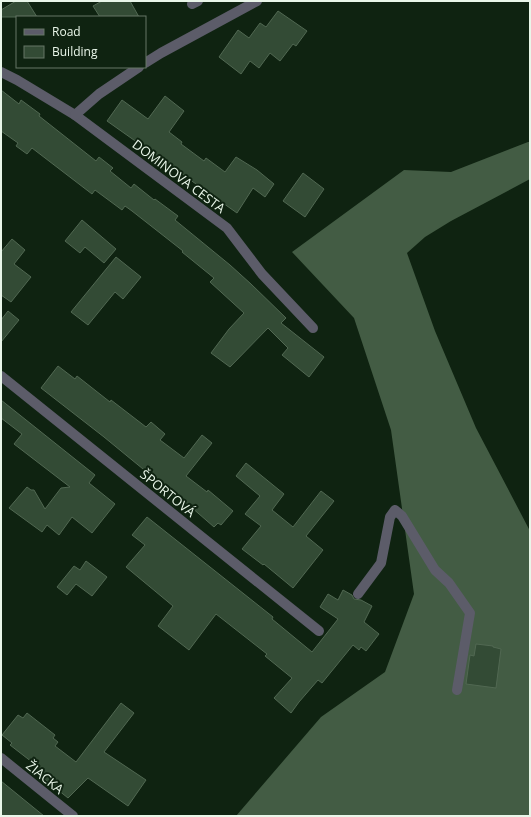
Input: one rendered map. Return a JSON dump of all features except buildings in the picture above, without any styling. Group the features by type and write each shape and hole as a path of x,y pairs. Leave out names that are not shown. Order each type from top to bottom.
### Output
{"street":[{"path":"146,62 160,53 257,1"},
{"path":"74,115 99,94 138,68"},
{"name":"DOMINOVA CESTA","path":"1,72 17,80 74,115 227,228 262,274 313,328"},
{"name":"ŠPORTOVÁ","path":"1,376 318,631"},
{"path":"358,594 381,564 390,517 396,510 402,516 435,570 449,584 470,613 458,690"},
{"name":"ŽIACKA","path":"1,758 72,816"}],"green space":[{"path":"530,142 530,179 451,221 425,237 407,253 435,331 476,428 530,531 530,816 236,816 321,717 385,672 414,594 391,430 354,318 292,252 404,170 451,172"}]}
